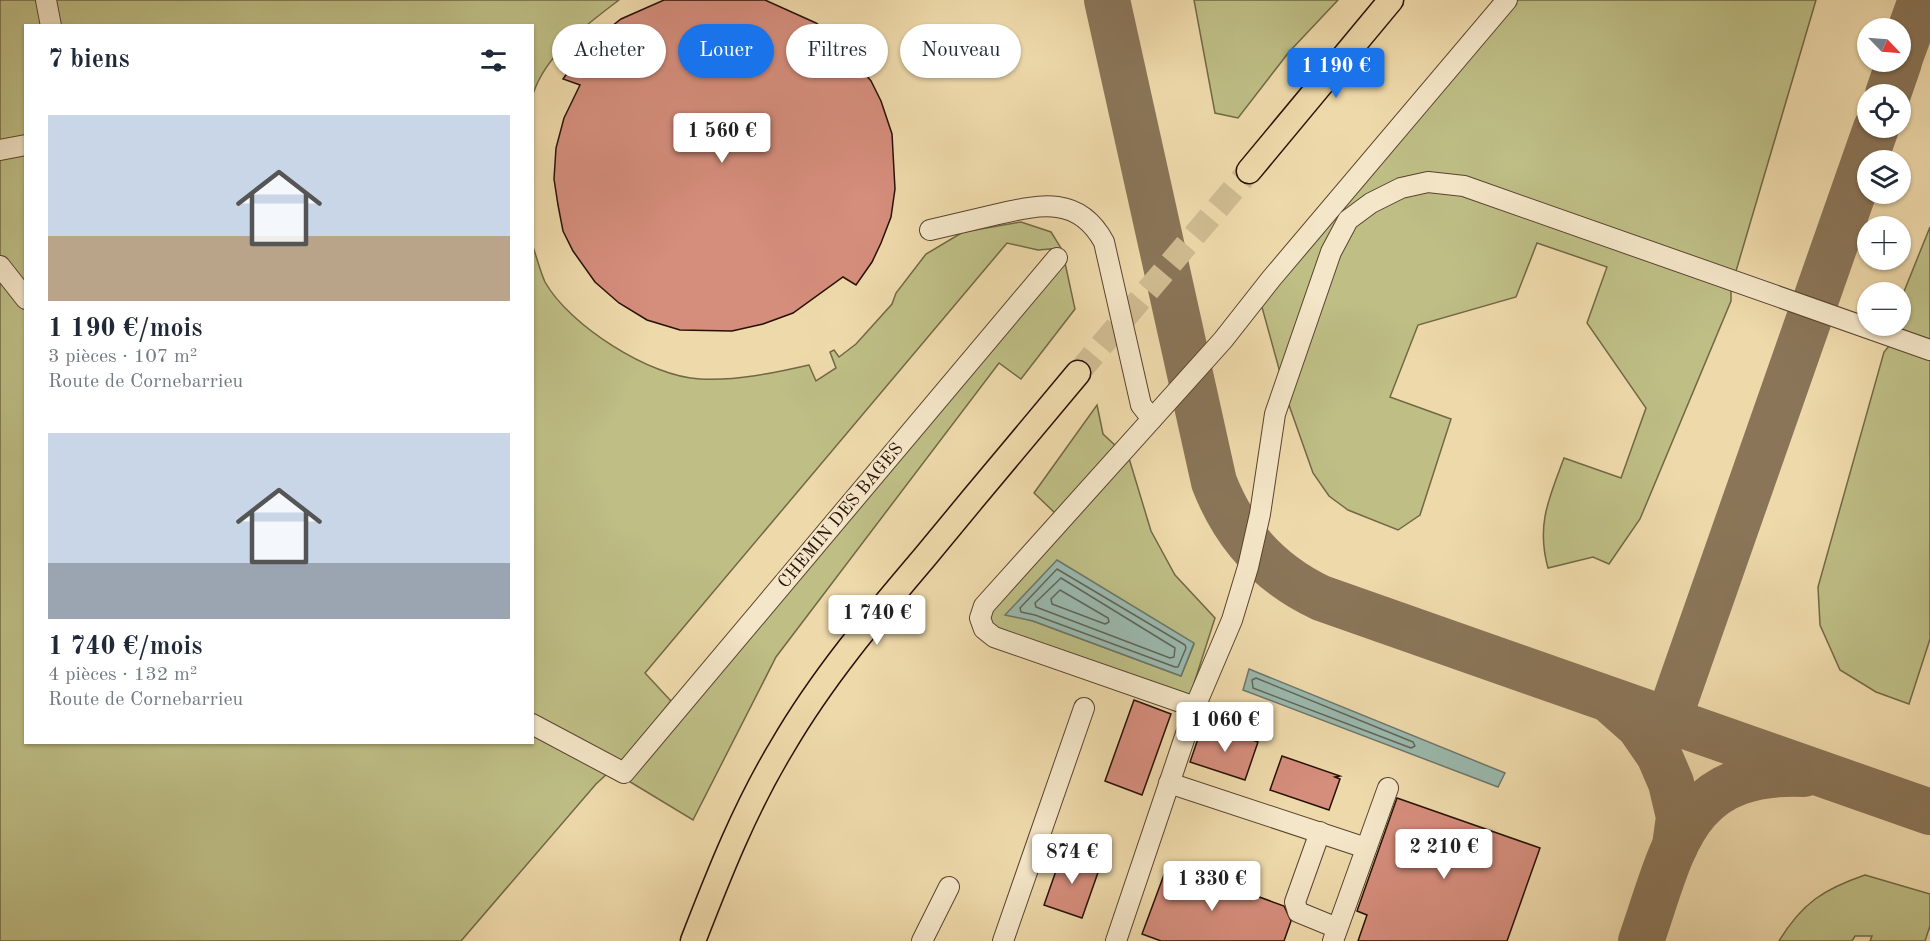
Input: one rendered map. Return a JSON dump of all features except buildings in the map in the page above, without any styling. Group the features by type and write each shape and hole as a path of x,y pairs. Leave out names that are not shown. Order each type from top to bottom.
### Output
{"main road":[{"path":"1249,171 1391,0"},
{"path":"694,939 719,872 748,809 781,747 811,700 850,646 1078,373"}],"lane":[{"path":"46,0 51,24"},
{"path":"1195,707 994,637 984,629 980,618 984,606 1223,340 1271,279 1506,0"},
{"path":"0,150 24,145"},
{"path":"1116,941 1195,707 1232,620 1248,567 1260,514 1275,414 1284,386 1331,252 1348,220 1371,202 1401,188 1428,182 1464,186 1930,350"},
{"path":"930,230 1035,205 1058,207 1080,214 1096,226 1104,242 1141,405 1152,419"},
{"name":"CHEMIN DES BAGES","path":"534,725 624,772 1057,258"},
{"path":"0,266 24,296"},
{"path":"1003,941 1084,708"},
{"path":"1169,783 1366,848"},
{"path":"1320,832 1295,902 1295,908 1335,934 1388,788"},
{"path":"922,941 949,887"}],"green space":[{"path":"0,0 619,0 589,24 552,24 552,60 534,92 534,24 24,24 24,744 534,744 534,250 545,282 556,298 591,331 635,359 680,376 700,379 741,378 809,365 816,381 836,368 830,352 834,350 839,357 856,344 892,304 896,293 926,254 963,232 1021,222 1051,232 1061,248 1038,250 1007,243 645,673 671,701 632,751 596,784 461,941 0,941"},
{"path":"1194,0 1338,0 1289,52 1238,118 1215,113"},
{"path":"1515,0 1816,0 1731,288 1731,301 1640,519 1609,564 1593,557 1548,568 1543,538 1546,512 1564,458 1621,478 1646,408 1587,323 1607,267 1537,243 1516,297 1418,325 1390,397 1451,419 1420,515 1398,530 1348,510 1329,496 1313,473 1289,405 1260,300"},
{"path":"1930,227 1930,341 1911,334 1911,282 1908,282"},
{"path":"1065,263 1075,309 1021,379 999,363 776,657 693,820 627,780"},
{"path":"1890,345 1930,359 1930,639 1909,704 1876,692 1840,670 1820,625 1818,587 1884,352"},
{"path":"1097,405 1103,434 1117,447 1055,513 1034,493"},
{"path":"1128,455 1151,531 1175,575 1215,618 1189,699 994,629 987,613","holes":["1006,614 1144,614 1194,644 1181,676 1033,621"]},
{"path":"1865,875 1930,894 1930,926 1925,941 1870,941 1872,936 1855,936 1852,941 1779,941 1796,917 1815,899"}],"water":[{"path":"1057,560 1194,643 1181,676 1033,621 1005,615"},
{"path":"1249,669 1505,773 1498,787 1243,690"}],"taxiway":[{"path":"1107,0 1214,482 1232,519 1243,535 1270,564 1286,577 1321,598 1930,812"},
{"path":"1911,28 1921,0"},
{"path":"1891,84 1896,72"},
{"path":"1668,721 1872,138"},
{"path":"1613,703 1639,726 1659,755 1671,783 1679,817 1675,846"},
{"path":"1641,941 1675,846 1690,820 1708,800 1732,785 1764,776 1804,774"}],"tunnel":[{"path":"1078,373 1249,171"}]}
